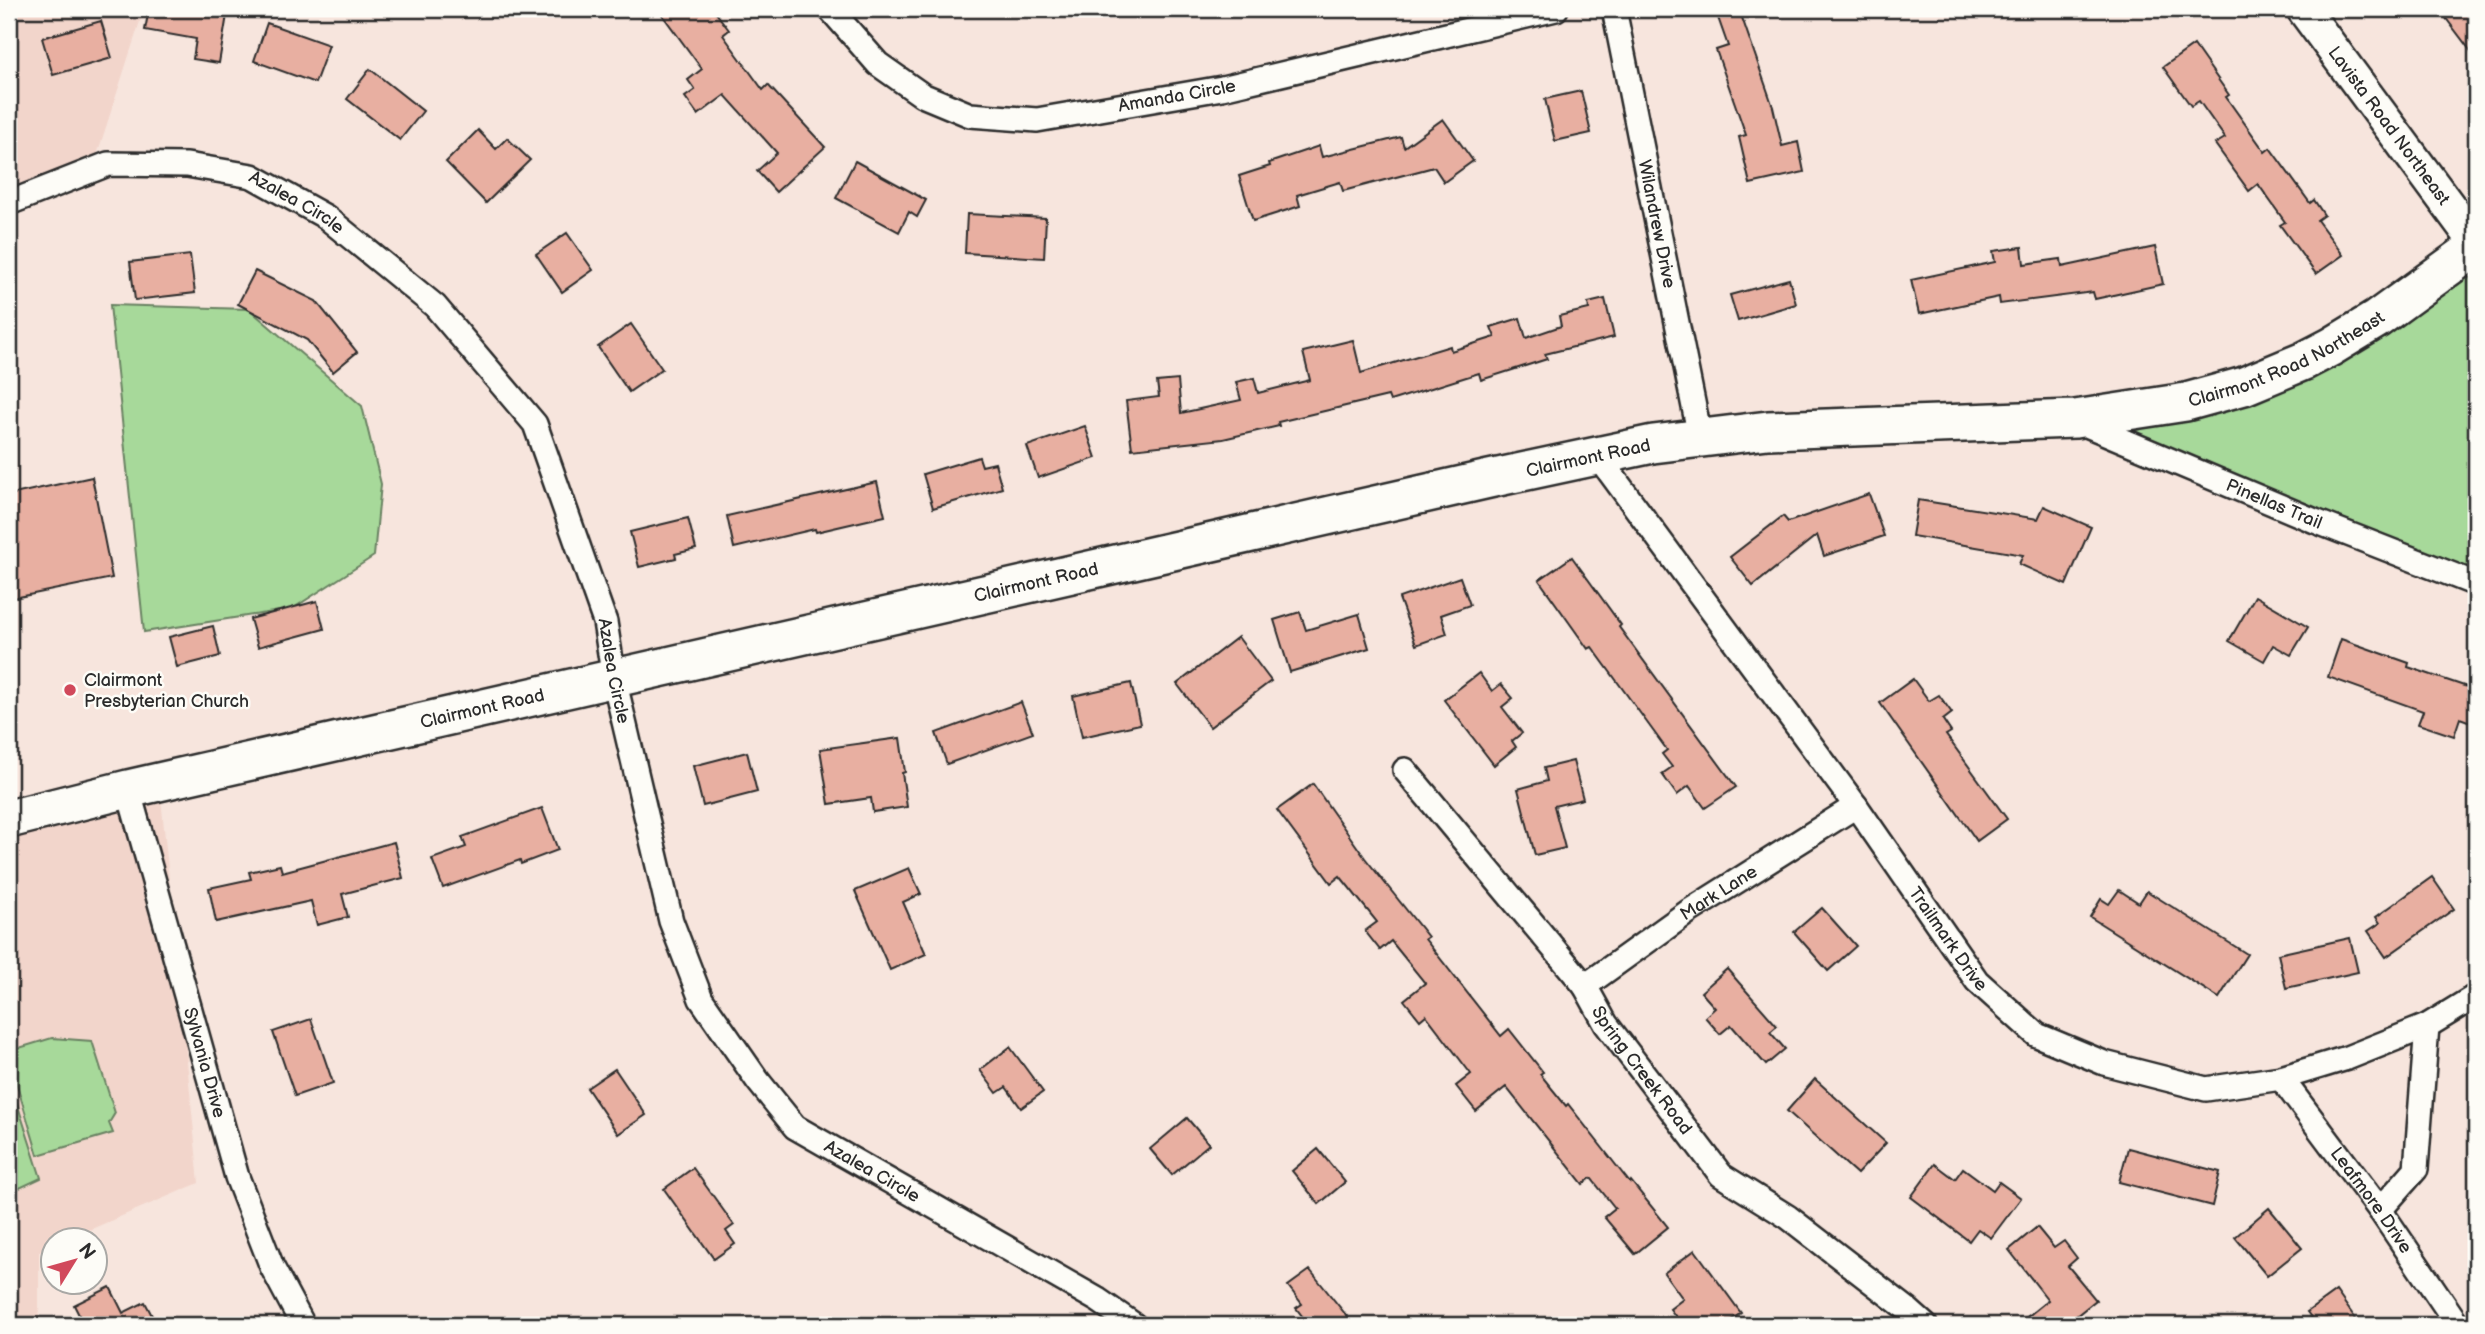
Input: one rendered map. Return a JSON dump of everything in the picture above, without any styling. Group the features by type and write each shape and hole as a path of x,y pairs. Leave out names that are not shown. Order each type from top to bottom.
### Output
{"main road":[{"name":"Lavista Road Northeast","path":"2303,9 2476,245"},
{"name":"Clairmont Road Northeast","path":"2074,419 2186,402 2244,386 2304,361 2377,319 2476,245"},
{"name":"Clairmont Road","path":"9,819 128,789 1597,455 1700,437 1768,430 2074,419"}],"street":[{"name":"Amanda Circle","path":"830,9 878,64 922,95 971,115 1037,120 1222,88 1556,9"},
{"name":"Wilandrew Drive","path":"1614,9 1700,437"},
{"name":"Azalea Circle","path":"9,203 108,164 187,165 252,176 326,217 435,306 535,424 605,622 614,679 671,921 701,999 795,1127 1098,1300 1134,1325"},
{"name":"Pinellas Trail","path":"2074,419 2315,521 2476,584"},
{"name":"Trailmark Drive","path":"1597,455 1856,806 1977,981 2037,1035 2104,1063 2206,1089 2281,1078 2347,1058 2427,1026 2476,996"},
{"name":"Spring Creek Road","path":"1405,770 1585,986 1606,1024 1721,1175 1788,1217 1925,1325"},
{"name":"Sylvania Drive","path":"128,789 237,1177 272,1267 303,1325"},
{"name":"Mark Lane","path":"1585,986 1688,912 1856,806"},
{"path":"2380,1210 2416,1169 2427,1026"},
{"name":"Leafmore Drive","path":"2281,1078 2380,1210 2458,1325"}],"shaded area":[{"path":"9,9 144,9 95,161 9,207"},
{"path":"161,798 199,1183 98,1226 38,1226 39,1325 9,1325 9,837"}],"green space":[{"path":"2455,264 2476,284 2476,584 2120,430 2331,347"},
{"path":"110,305 249,309 362,406 381,484 374,556 292,609 144,632"},
{"path":"52,1038 92,1041 115,1113 109,1123 113,1133 38,1155 9,1051"},
{"path":"9,1078 41,1178 9,1193"}],"building":[{"path":"149,9 228,9 219,63 193,59 196,39 145,30"},
{"path":"658,9 713,9 729,30 723,35 763,90 768,85 825,147 776,192 757,171 777,153 725,95 698,115 685,97 695,90 688,80 702,69"},
{"path":"1715,9 1739,9 1773,107 1782,146 1798,142 1804,172 1750,184 1739,137 1746,135 1716,50 1728,46"},
{"path":"2439,9 2476,9 2476,58"},
{"path":"101,21 112,58 53,75 42,38"},
{"path":"267,23 329,45 315,83 254,61"},
{"path":"2194,45 2265,152 2270,148 2310,203 2314,200 2324,215 2317,220 2343,255 2316,274 2280,225 2285,222 2258,184 2249,191 2215,144 2225,138 2199,101 2191,106 2163,67"},
{"path":"370,69 423,111 400,140 347,99"},
{"path":"1581,91 1591,133 1555,141 1545,99"},
{"path":"1443,119 1473,161 1444,182 1434,167 1343,191 1340,182 1297,195 1300,206 1253,221 1239,176 1319,146 1322,157 1401,137 1404,147"},
{"path":"478,130 496,149 507,138 530,160 486,203 446,162"},
{"path":"855,161 926,200 917,217 909,212 899,232 836,198"},
{"path":"967,214 1046,218 1044,258 965,253"},
{"path":"567,233 593,270 562,292 536,254"},
{"path":"2022,247 2024,264 2061,259 2062,267 2155,247 2163,284 2095,299 2093,292 2000,304 1999,297 1919,314 1911,280 1995,262 1993,251"},
{"path":"190,255 195,293 135,300 130,262"},
{"path":"255,271 316,301 357,352 333,372 307,340 238,304"},
{"path":"1789,279 1796,304 1738,321 1730,295"},
{"path":"1605,299 1614,337 1545,354 1547,359 1481,380 1479,373 1390,401 1388,396 1278,422 1279,426 1223,439 1132,449 1126,401 1159,397 1157,382 1178,380 1181,413 1241,400 1236,382 1254,378 1258,393 1310,380 1303,352 1353,340 1361,373 1450,346 1451,351 1495,337 1491,327 1520,318 1526,338 1561,326 1559,316 1589,309 1588,303"},
{"path":"631,324 662,369 629,392 598,347"},
{"path":"1085,426 1096,458 1038,478 1027,446"},
{"path":"979,457 982,466 995,463 1002,488 933,508 923,474"},
{"path":"92,477 112,578 9,599 9,495"},
{"path":"877,482 885,516 734,548 727,516"},
{"path":"1869,494 1884,536 1824,556 1817,535 1753,586 1730,557 1783,516 1788,522"},
{"path":"1918,500 2038,519 2044,506 2091,527 2066,585 2019,564 2023,555 1912,536"},
{"path":"688,518 696,549 675,554 676,558 639,567 630,532"},
{"path":"1572,557 1621,625 1619,627 1736,787 1705,808 1689,786 1677,795 1662,774 1672,767 1662,754 1667,750 1592,647 1588,649 1539,580"},
{"path":"1460,577 1470,605 1441,615 1447,634 1416,645 1399,598"},
{"path":"2255,596 2308,627 2291,655 2273,645 2264,661 2229,641"},
{"path":"317,601 324,629 258,647 250,619"},
{"path":"1300,612 1306,630 1359,614 1369,648 1290,672 1274,620"},
{"path":"213,626 220,656 177,667 169,637"},
{"path":"1238,637 1271,681 1210,727 1177,684"},
{"path":"2341,639 2409,663 2408,667 2476,690 2476,724 2460,718 2454,736 2418,724 2423,711 2328,677"},
{"path":"1479,673 1492,691 1501,684 1513,698 1502,707 1522,733 1512,741 1516,747 1494,765 1444,700"},
{"path":"1913,679 1929,701 1939,695 1952,713 1943,720 1951,732 1946,735 2007,819 1977,841 1880,703"},
{"path":"1131,683 1140,724 1082,737 1073,696"},
{"path":"1021,702 1033,733 947,764 936,733"},
{"path":"900,738 907,807 873,812 871,798 829,804 820,749"},
{"path":"747,752 757,792 703,806 693,766"},
{"path":"1573,761 1583,799 1554,806 1565,848 1535,855 1518,789 1547,781 1544,768"},
{"path":"1313,784 1365,858 1428,937 1425,939 1501,1036 1509,1029 1543,1072 1540,1074 1566,1106 1568,1104 1668,1227 1635,1254 1604,1217 1615,1208 1591,1178 1583,1184 1506,1087 1476,1111 1456,1086 1471,1074 1426,1015 1420,1020 1404,1000 1425,983 1391,941 1380,950 1365,931 1377,922 1340,876 1331,883 1277,810"},
{"path":"542,808 558,850 521,864 520,860 443,888 432,859 466,847 462,837"},
{"path":"394,842 403,878 342,894 348,917 317,925 311,901 216,922 209,888 251,879 249,872 280,865 282,872"},
{"path":"909,868 921,894 903,902 926,954 890,970 855,891"},
{"path":"2432,877 2454,909 2386,957 2368,931 2380,923 2376,917"},
{"path":"2119,890 2139,903 2147,891 2247,954 2219,998 2090,917 2101,899 2109,904"},
{"path":"1822,908 1856,946 1828,971 1794,932"},
{"path":"2350,938 2358,972 2286,988 2278,954"},
{"path":"1727,969 1777,1026 1770,1032 1785,1049 1766,1065 1731,1025 1720,1034 1705,1017 1715,1008 1701,992"},
{"path":"311,1019 333,1083 295,1096 273,1032"},
{"path":"1010,1047 1043,1092 1021,1108 1006,1087 997,1093 980,1070"},
{"path":"615,1069 646,1115 618,1134 587,1088"},
{"path":"1815,1079 1886,1143 1857,1174 1787,1111"},
{"path":"1187,1118 1209,1144 1172,1175 1150,1149"},
{"path":"2128,1148 2220,1172 2212,1206 2119,1182"},
{"path":"1318,1149 1345,1182 1319,1204 1292,1171"},
{"path":"1935,1164 1955,1179 1963,1168 1993,1190 1999,1182 2021,1198 1991,1238 1978,1229 1969,1241 1911,1197"},
{"path":"693,1168 734,1225 726,1231 735,1244 714,1259 664,1189"},
{"path":"2269,1208 2302,1248 2267,1276 2235,1237"},
{"path":"2037,1227 2054,1248 2064,1241 2077,1258 2068,1266 2096,1300 2065,1325 2017,1325 2048,1300 2009,1250"},
{"path":"1695,1250 1741,1313 1724,1325 1682,1325 1670,1309 1683,1299 1664,1273"},
{"path":"1310,1270 1354,1325 1309,1325 1296,1308 1302,1304 1288,1286"},
{"path":"110,1287 123,1313 145,1302 157,1325 84,1325 74,1305 92,1296 108,1296"},
{"path":"2336,1291 2360,1325 2317,1325 2307,1312"}],"place":[{"name":"Clairmont Presbyterian Church","path":"70,690"}]}
